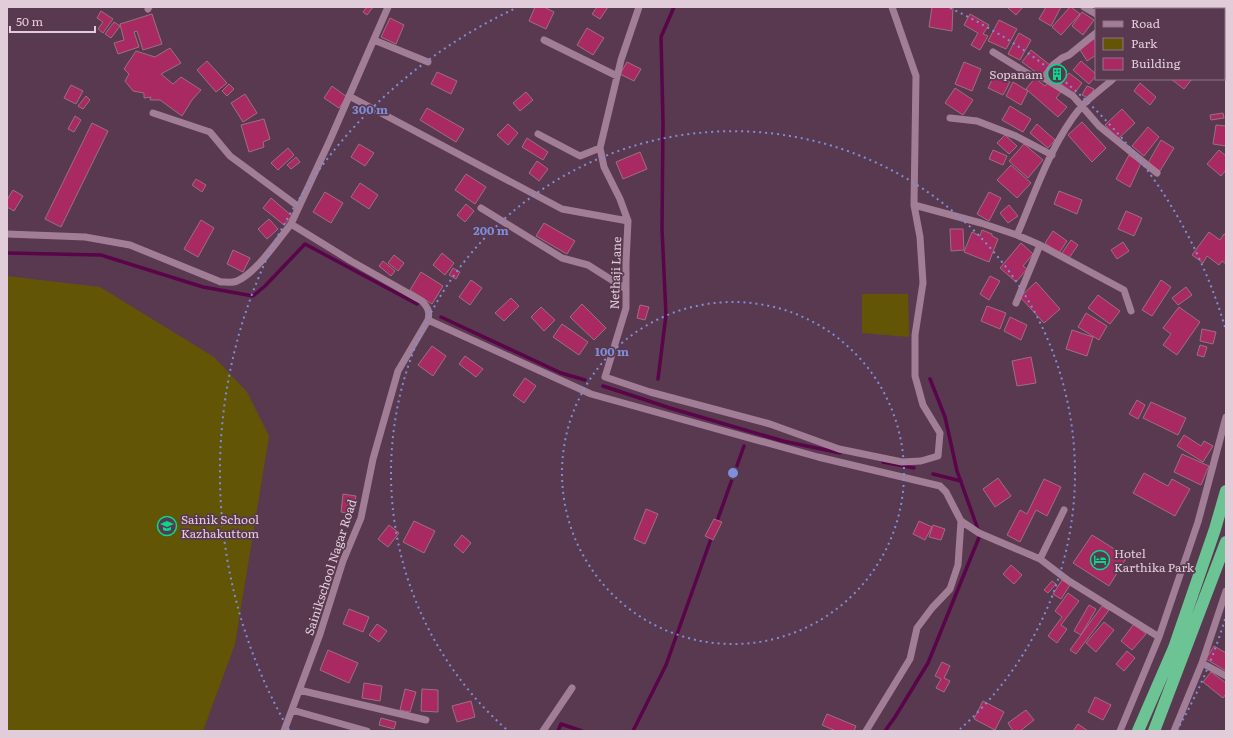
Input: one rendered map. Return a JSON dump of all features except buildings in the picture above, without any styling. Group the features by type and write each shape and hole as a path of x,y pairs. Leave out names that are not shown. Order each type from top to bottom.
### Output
{"highway":[{"path":"1138,731 1174,648 1215,529 1226,491"},
{"path":"1154,731 1226,542"}],"street":[{"path":"7,234 85,237 130,245 221,282 236,281 248,275 291,224 330,140 388,7"},
{"name":"Nethaji Lane","path":"639,7 617,76 600,148 604,167 620,199 628,221 626,308 605,377 650,392 770,424 838,449 902,462 921,461 938,456 940,433 923,405 915,376 914,335 923,283 920,237 914,205"},
{"path":"892,7 916,76 914,205 981,223 1017,235 1040,245 1124,290 1131,311"},
{"path":"1084,7 1095,13"},
{"path":"1044,78 1053,64 1069,55 1095,34"},
{"path":"374,40 428,62"},
{"path":"544,40 617,76"},
{"path":"993,52 1032,76 1044,78 1072,96 1099,126 1157,173"},
{"path":"1017,235 1060,136 1082,107 1112,80"},
{"path":"349,96 562,209 628,221"},
{"path":"153,113 210,132 230,156 299,207"},
{"path":"950,118 977,121 1016,136 1052,155"},
{"path":"538,134 580,156 600,148"},
{"path":"480,208 562,258 588,265 626,289"},
{"path":"291,224 351,261 422,301 430,313 428,320 591,394 818,457 940,486 946,492 961,521 980,533 1040,559 1069,581 1159,637"},
{"path":"1016,303 1040,245"},
{"name":"Sainikschool Nagar Road","path":"284,731 320,634 343,561 361,518 372,459 398,372 428,320"},
{"path":"1120,731 1159,637 1198,522 1226,417"},
{"path":"1040,559 1064,510"},
{"path":"866,731 910,660 917,628 932,608 950,589 958,565 961,521"},
{"path":"1174,731 1202,662 1226,591"},
{"path":"1202,662 1226,676"},
{"path":"543,731 572,688"},
{"path":"299,690 426,720"},
{"path":"292,710 367,731"}],"green space":[{"name":"Sainik School Kazhakuttom","path":"7,276 100,287 214,357 247,392 269,436 235,644 203,731 7,731"},
{"path":"862,294 908,294 909,337 862,333"}],"waterway":[{"path":"658,379 666,315 662,229 663,122 661,37 674,7"},
{"path":"7,253 101,255 203,287 253,296 265,286 305,244 417,304"},
{"path":"441,317 561,373 585,380"},
{"path":"885,731 928,663 980,535 957,471 945,417 930,379"},
{"path":"603,386 670,408 783,441 840,453"},
{"path":"716,524 744,446"},
{"path":"883,462 914,468"},
{"path":"933,474 961,481"},
{"path":"633,731 666,665 712,536"},
{"path":"558,731 561,724 582,731"}],"place":[{"name":"Sopanam","path":"1057,74"},
{"name":"Sainik School Kazhakuttom","path":"167,526"},
{"name":"Hotel Karthika Park","path":"1100,560"}]}
